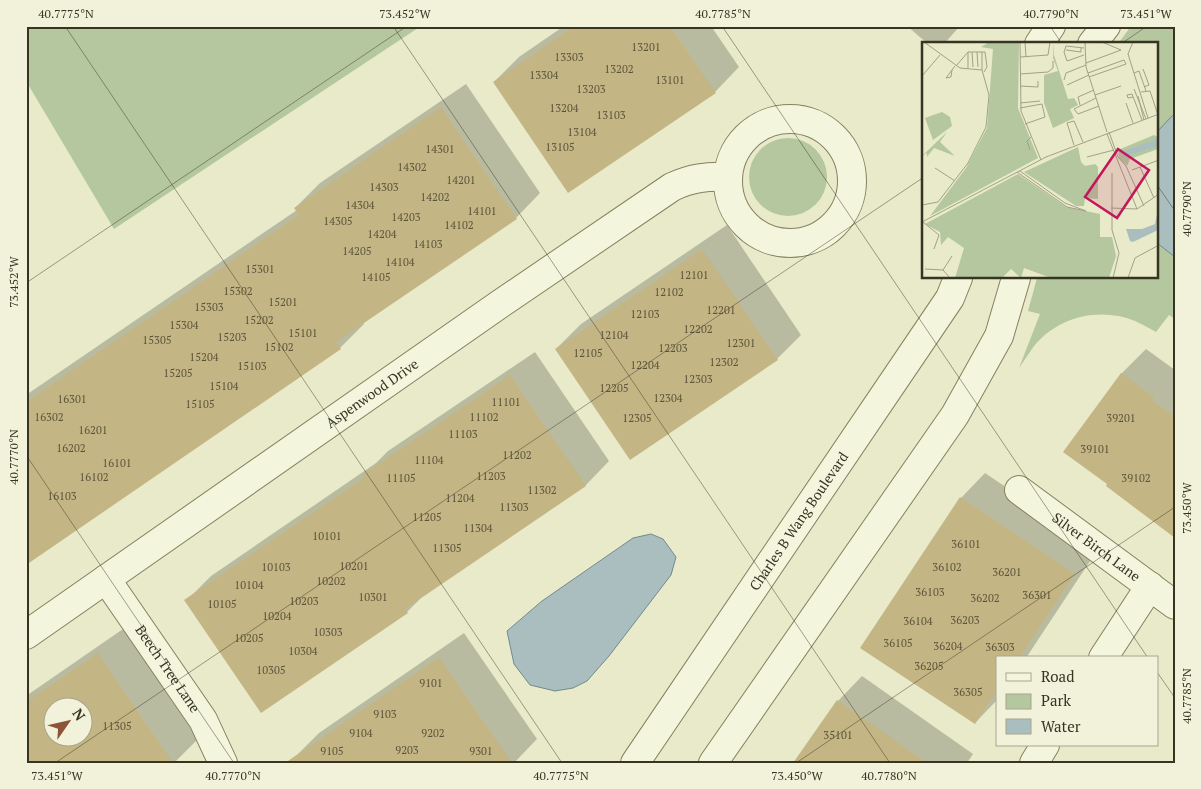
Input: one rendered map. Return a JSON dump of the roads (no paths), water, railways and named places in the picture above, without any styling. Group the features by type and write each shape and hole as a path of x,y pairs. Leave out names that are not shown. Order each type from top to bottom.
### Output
{"street":[{"path":"1041,42 1051,26"},
{"path":"1094,42 1106,26"},
{"path":"791,119 811,122 828,131 842,146 851,164 853,183 849,204 838,223 820,237 800,244 778,243 758,235 741,221 731,202 728,177 731,161 740,143 754,130 772,121 791,119"},
{"name":"Aspenwood Drive","path":"26,635 500,304 672,188 693,178 707,176 728,177"},
{"name":"Charles B Wang Boulevard","path":"635,763 950,298 958,279"},
{"path":"713,763 955,415 999,336 1016,279"},
{"name":"Silver Birch Lane","path":"1019,490 1175,605"},
{"name":"Beech Tree Lane","path":"106,579 203,720 223,763"},
{"path":"1104,656 1150,586"},
{"path":"1034,763 1044,746"}],"water":[{"path":"1175,115 1175,257 1158,244 1158,131"},
{"path":"651,534 663,539 676,557 671,575 609,656 587,681 573,688 555,691 530,685 514,664 507,631 542,601 633,538"}]}
